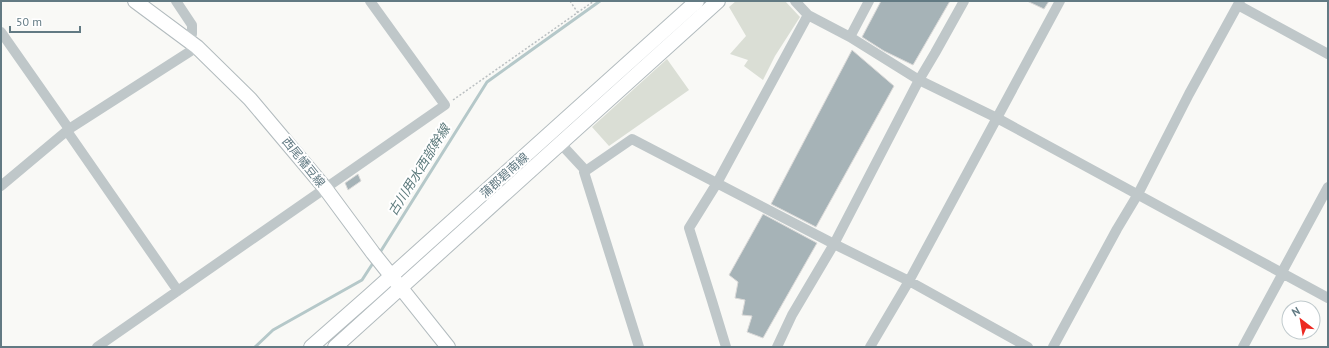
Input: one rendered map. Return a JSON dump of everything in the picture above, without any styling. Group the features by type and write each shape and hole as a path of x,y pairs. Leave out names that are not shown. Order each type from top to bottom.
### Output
{"main road":[{"name":"西尾幡豆線","path":"135,1 192,44 250,99 325,188 373,253 448,347"},
{"name":"蒲郡碧南線","path":"310,347 388,272 697,1"},
{"name":"蒲郡碧南線","path":"335,347 718,1"}],"street":[{"path":"1,186 68,130 192,44 192,25 176,1"},
{"path":"97,347 445,105 370,1"},
{"path":"795,1 808,15 850,37 919,80 997,118 1328,298"},
{"path":"850,37 869,1"},
{"path":"777,347 792,315 834,244 919,80 964,1"},
{"path":"870,347 909,281 1060,1"},
{"path":"1053,347 1117,229 1138,194 1189,94 1239,3 1328,54"},
{"path":"726,347 689,228 717,183 808,15"},
{"path":"1,32 178,291"},
{"path":"640,347 584,172 632,138 834,244 909,281 1028,347"},
{"path":"560,143 586,171"},
{"path":"1243,347 1328,187"}],"path":[{"path":"570,1 578,13"},
{"path":"445,105 594,1"}],"shaded area":[{"path":"736,1 785,1 800,17 775,56 763,80 744,66 748,60 730,54 746,36 729,7"},
{"path":"667,59 689,90 609,146 592,127"}],"building":[{"path":"881,1 950,1 913,65 884,51 862,37"},
{"path":"1027,1 1049,1 1044,9"},
{"path":"852,50 894,86 816,227 771,204"},
{"path":"358,174 361,181 348,190 345,183"},
{"path":"763,214 817,243 763,338 747,332 752,316 742,315 745,300 735,298 738,282 729,275"}],"waterway":[{"name":"古川用水西部幹線","path":"379,254 487,82 600,1"},
{"name":"古川用水西部幹線","path":"255,347 273,330 362,280 375,260"}]}
